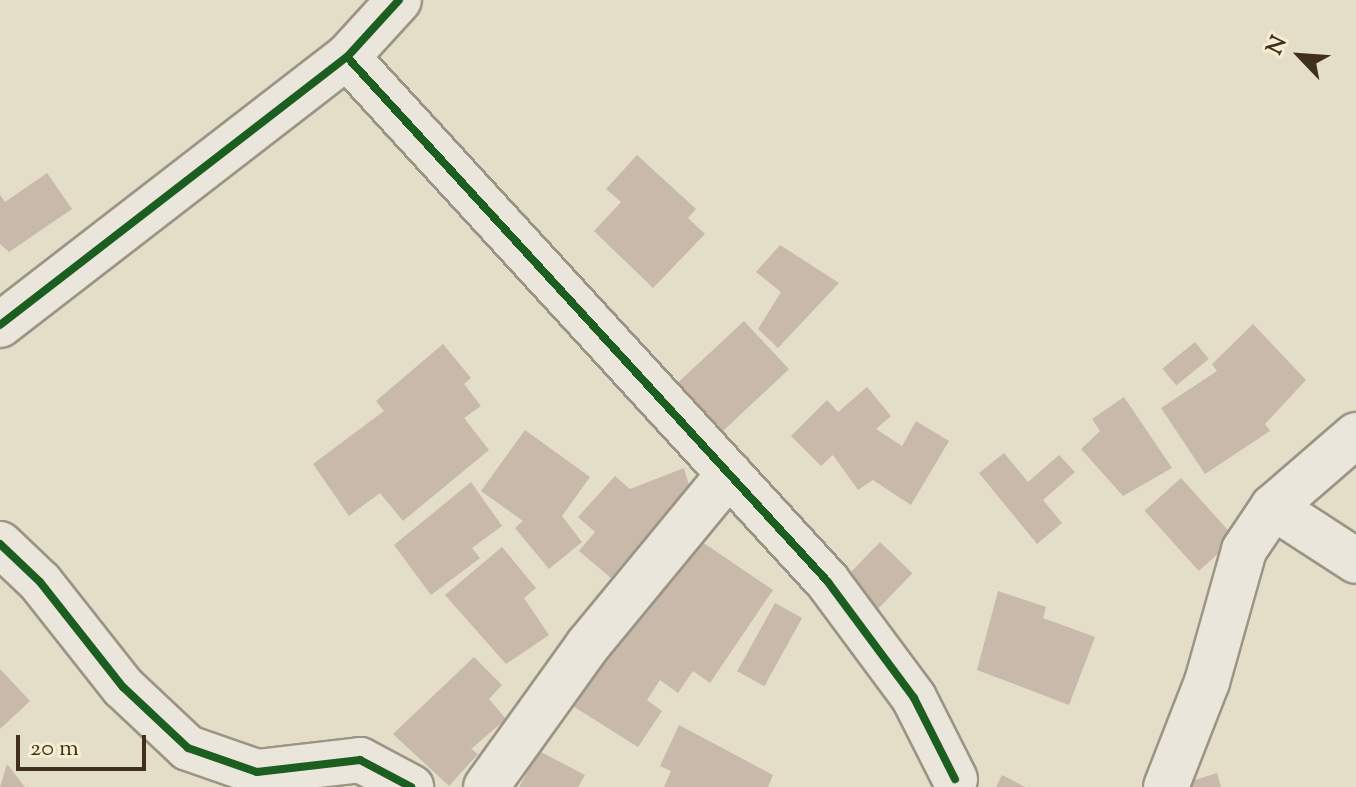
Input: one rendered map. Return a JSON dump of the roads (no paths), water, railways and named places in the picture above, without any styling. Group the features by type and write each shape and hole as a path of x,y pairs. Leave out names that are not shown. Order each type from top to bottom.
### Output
{"street":[{"path":"0,325 347,57 399,0"},
{"path":"347,57 729,474 871,640 914,698 955,779"},
{"path":"1166,787 1207,682 1244,550 1273,507 1356,435"},
{"path":"486,787 588,645 729,474"},
{"path":"1273,507 1356,561"},
{"path":"0,544 40,582 123,687 188,748 257,772 360,760 411,787"}]}
